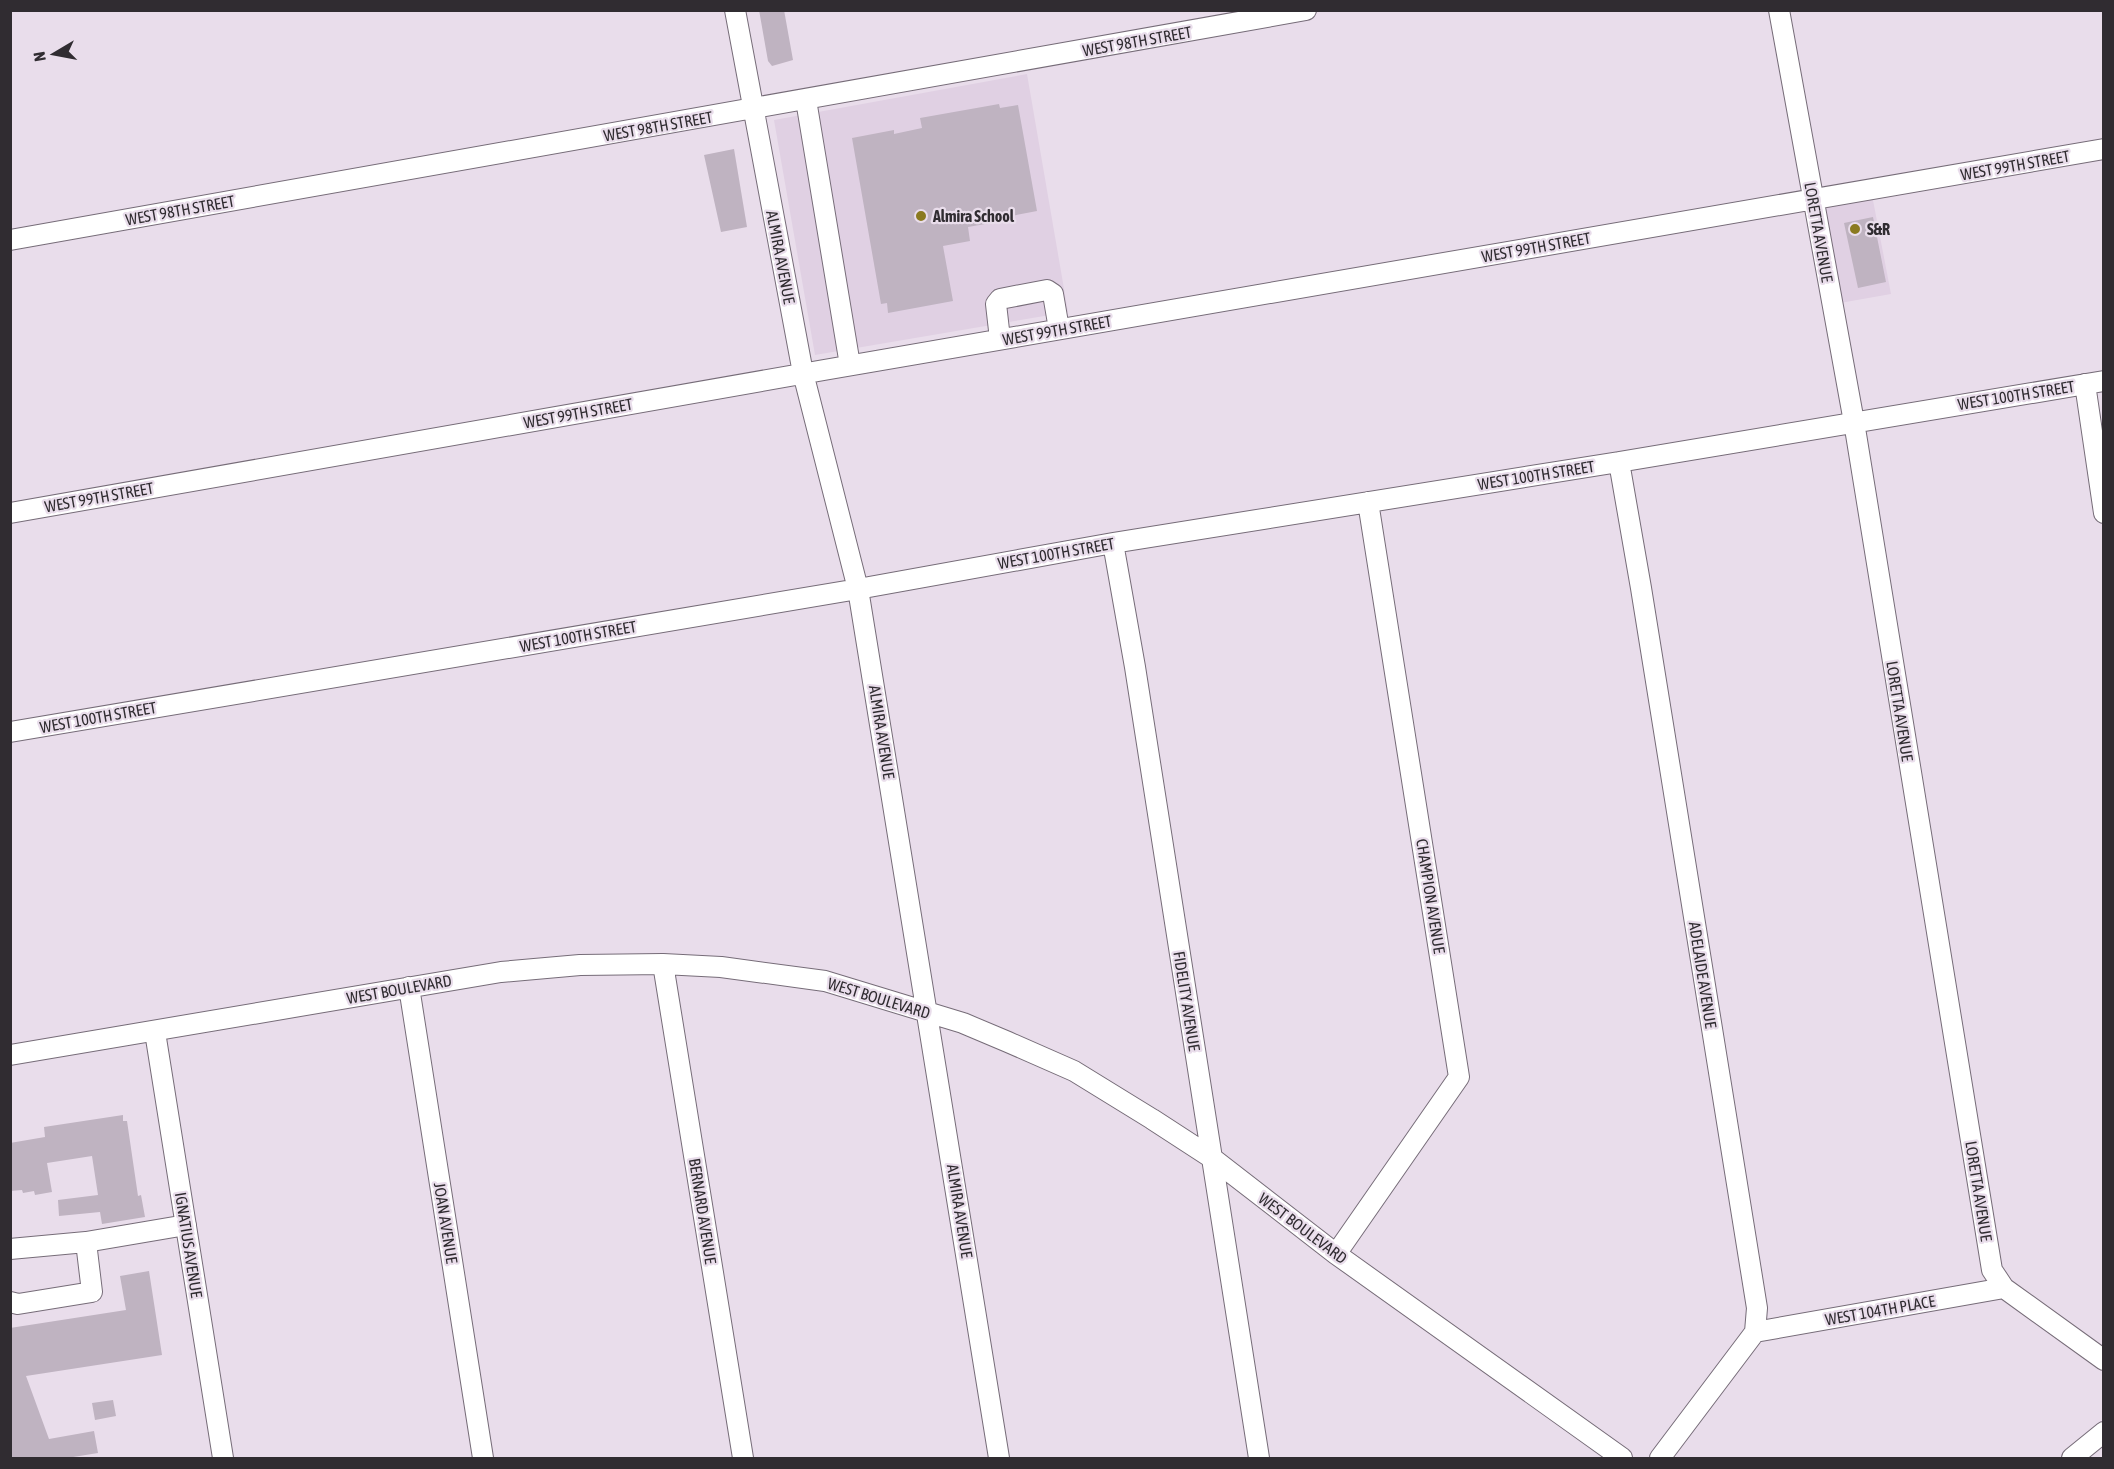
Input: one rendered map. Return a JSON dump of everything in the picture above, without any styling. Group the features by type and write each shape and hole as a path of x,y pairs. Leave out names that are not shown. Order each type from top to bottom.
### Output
{"street":[{"name":"ALMIRA AVENUE","path":"735,10 803,373 858,589 999,1458"},
{"name":"WEST 98TH STREET","path":"10,240 1306,10"},
{"name":"LORETTA AVENUE","path":"1779,10 1854,422 1992,1269 2004,1288 2103,1360"},
{"path":"807,100 849,365"},
{"name":"WEST 99TH STREET","path":"10,513 849,365 2103,150"},
{"path":"1000,339 996,304 1000,299 1047,290 1053,294 1059,329"},
{"path":"2094,382 2103,513"},
{"name":"WEST 100TH STREET","path":"10,732 858,589 1113,543 1619,462 2094,382"},
{"name":"ADELAIDE AVENUE","path":"1619,462 1757,1308 1755,1332"},
{"name":"CHAMPION AVENUE","path":"1336,1254 1459,1077 1368,502"},
{"name":"FIDELITY AVENUE","path":"1113,543 1135,667 1259,1458"},
{"name":"WEST BOULEVARD","path":"10,1055 512,971 580,965 663,964 721,967 825,981 963,1023 1074,1071 1212,1158 1336,1254 1622,1458"},
{"name":"BERNARD AVENUE","path":"663,964 743,1458"},
{"name":"JOAN AVENUE","path":"409,987 483,1458"},
{"name":"IGNATIUS AVENUE","path":"155,1032 223,1458"},
{"path":"10,1250 86,1242 186,1225"},
{"path":"10,1302 18,1304 92,1292 86,1242"},
{"name":"WEST 104TH PLACE","path":"1755,1332 2004,1288"},
{"path":"1660,1458 1755,1332"},
{"path":"2073,1458 2103,1432"}],"shaded area":[{"name":"Almira School","path":"1027,74 1068,312 815,355 774,120"},
{"path":"1872,195 1891,294 1840,303 1822,205"}],"building":[{"path":"759,10 784,10 793,60 772,66 768,61"},
{"path":"999,104 1000,108 1018,105 1037,211 1001,218 1002,221 968,227 970,241 943,246 953,301 888,313 887,303 881,304 852,138 894,130 894,134 922,128 920,118"},
{"path":"734,149 747,227 721,232 704,155"},
{"path":"1873,217 1886,282 1858,288 1844,223"},
{"path":"123,1115 123,1121 127,1121 138,1196 141,1195 145,1217 102,1224 100,1212 59,1216 58,1200 98,1195 92,1156 47,1163 52,1192 35,1195 34,1191 23,1193 22,1190 10,1191 10,1143 45,1137 44,1127"},
{"path":"149,1271 162,1355 26,1376 49,1439 94,1431 98,1453 67,1458 10,1458 10,1328 126,1310 120,1276"},
{"path":"113,1400 116,1416 95,1420 92,1403"}],"place":[{"name":"Almira School","path":"921,216"},
{"name":"S&R","path":"1855,229"}]}
